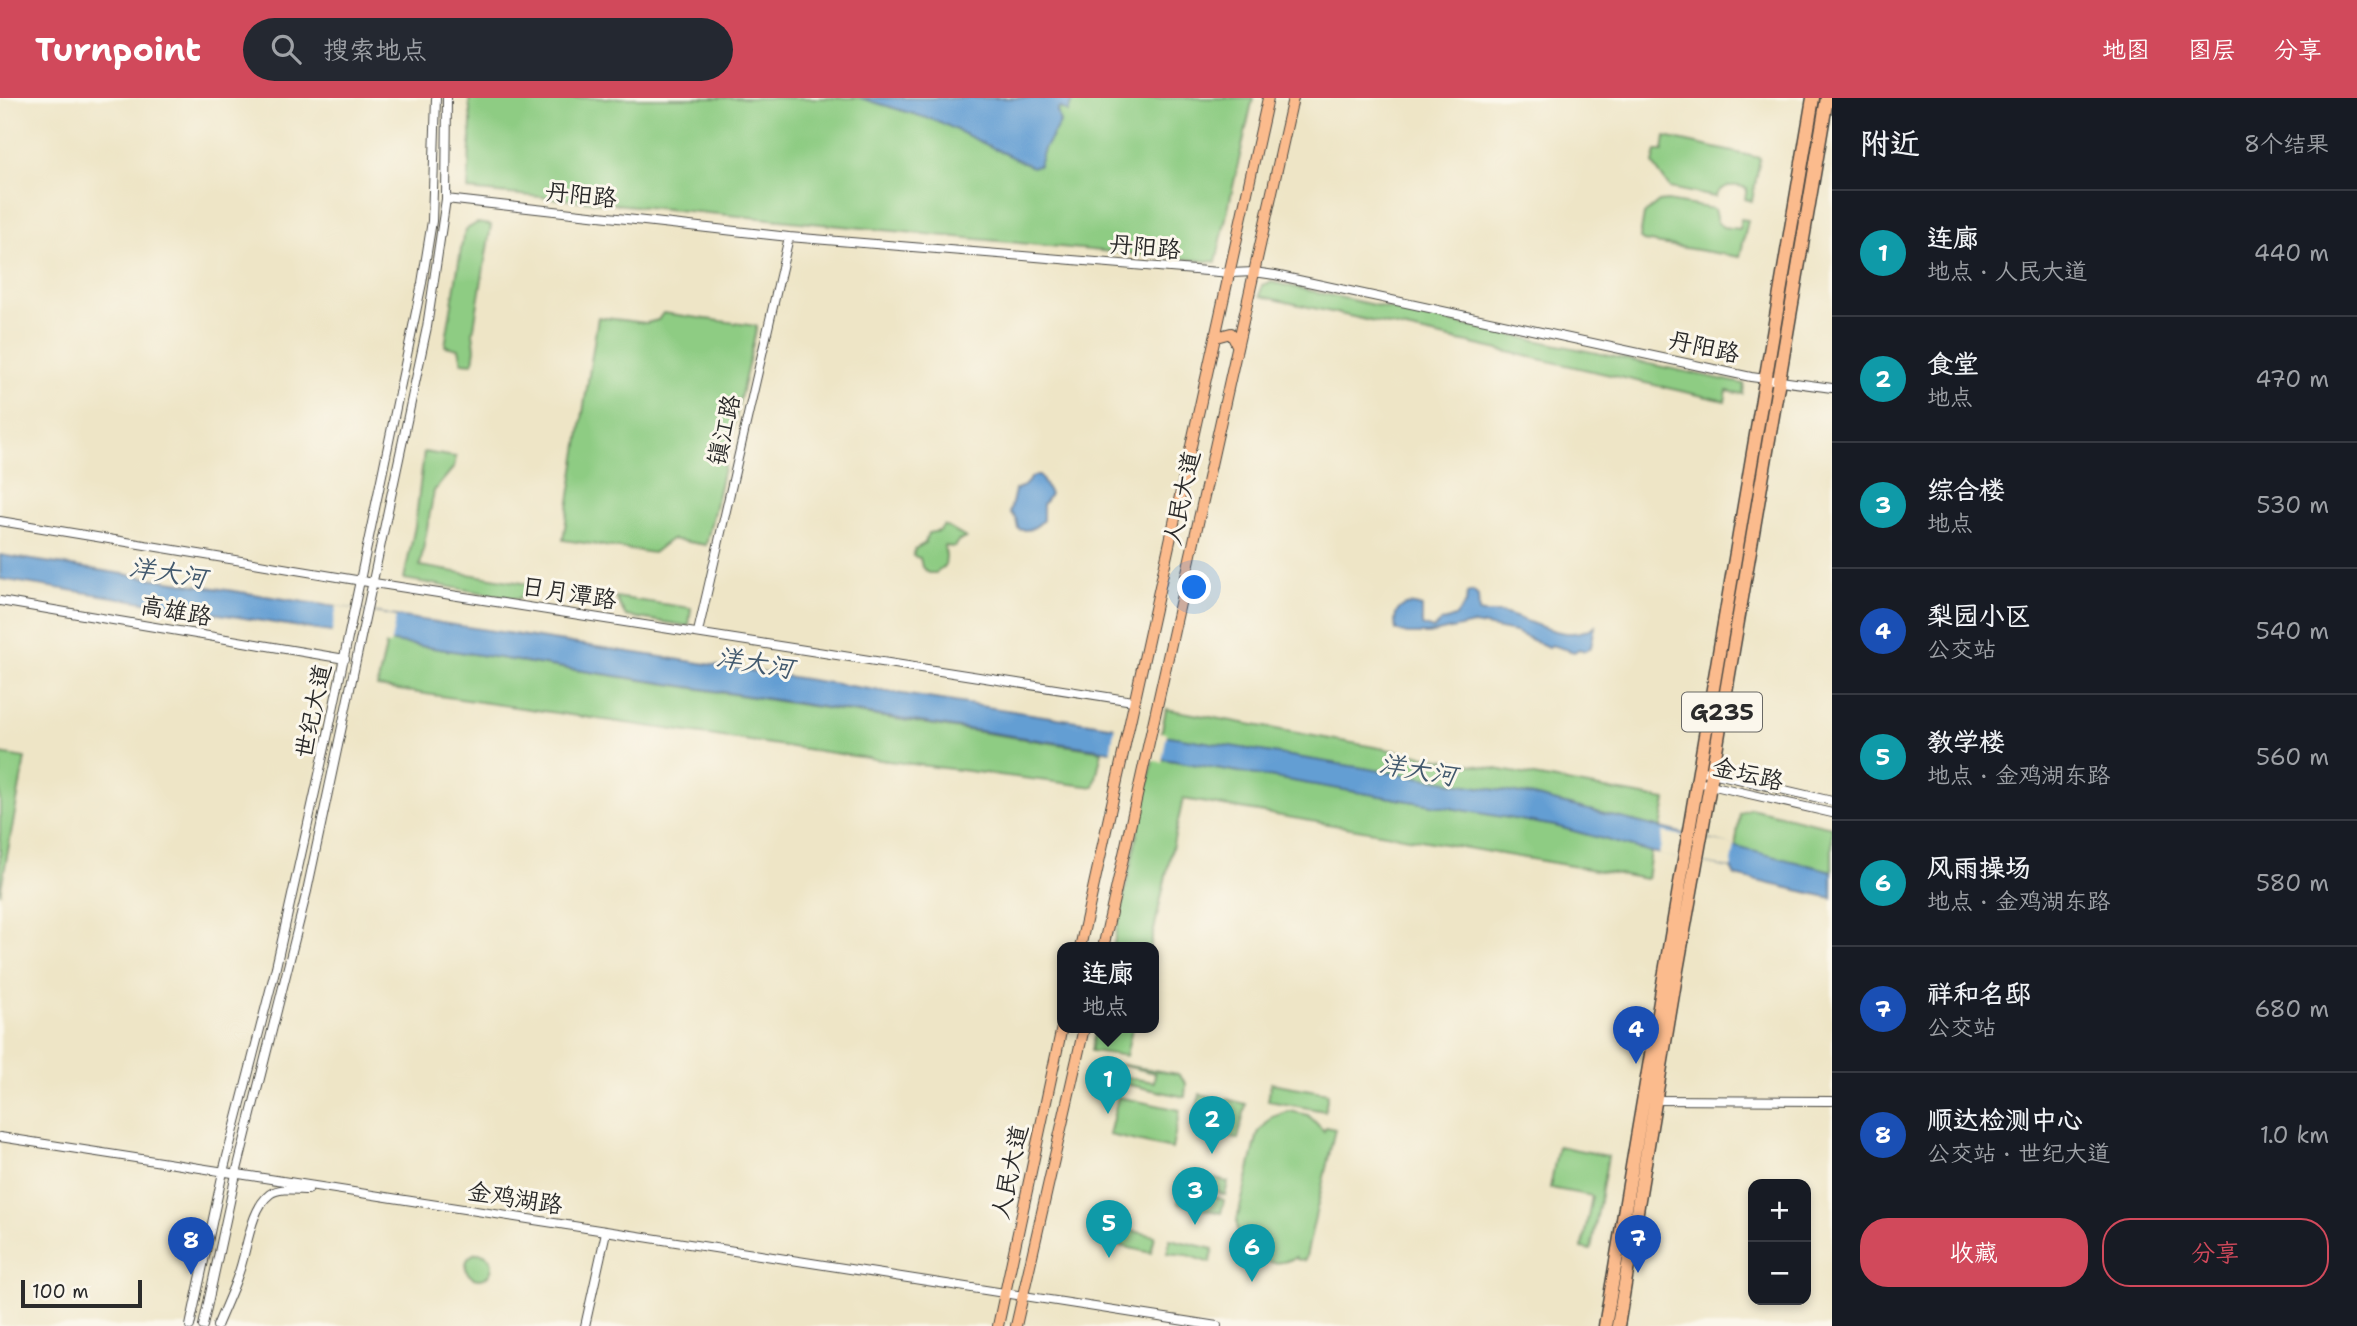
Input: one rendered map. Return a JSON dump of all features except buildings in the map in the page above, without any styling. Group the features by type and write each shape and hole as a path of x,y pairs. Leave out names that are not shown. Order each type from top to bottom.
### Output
{"highway":[{"name":"G235","path":"1705,778 1765,379 1813,98"},
{"name":"G235","path":"1605,1326 1650,1100 1827,98"},
{"name":"G235","path":"1619,1326 1650,1100"}],"main road":[{"name":"人民大道","path":"1081,942 1268,98"},
{"name":"人民大道","path":"1104,942 1293,98"},
{"path":"1216,337 1231,333 1237,345"},
{"name":"人民大道","path":"998,1326 1061,1033"},
{"name":"人民大道","path":"1017,1326 1083,1033"},
{"path":"1018,1235 1026,1244 1037,1238"}],"street":[{"name":"世纪大道","path":"190,1326 223,1172 276,967 345,659 419,296 430,233 436,98"},
{"name":"世纪大道","path":"203,1326 236,1174 307,891 427,327 446,199 447,98"},
{"name":"丹阳路","path":"446,199 789,237 1231,273 1254,272 1765,379 1832,388"},
{"name":"镇江路","path":"698,632 789,237"},
{"name":"日月潭路","path":"0,521 374,583 1133,701"},
{"name":"高雄路","path":"0,601 345,659"},
{"name":"金坛路","path":"1705,778 1832,801"},
{"name":"金坛路","path":"1705,778 1832,813"},
{"path":"1650,1100 1832,1101"},
{"name":"金鸡湖路","path":"0,1137 1217,1326"},
{"path":"217,1326 239,1274 256,1213 263,1202 271,1193 281,1190 333,1190"},
{"path":"585,1326 606,1232"}],"green space":[{"path":"469,98 1253,98 1216,262 468,190 471,122"},
{"path":"1665,137 1760,158 1752,201 1745,199 1747,188 1738,186 1725,187 1715,197 1670,188 1653,164 1656,151 1663,151"},
{"path":"1659,202 1714,209 1717,222 1723,227 1739,229 1741,219 1748,220 1740,257 1643,241 1640,238 1644,214"},
{"path":"477,223 491,225 473,333 473,363 462,362 459,349 445,346 463,237 467,229"},
{"path":"1271,282 1744,384 1743,394 1727,391 1725,401 1260,296 1262,285"},
{"path":"663,313 757,326 706,545 671,539 653,553 563,540 598,317 646,323 658,320"},
{"path":"424,452 456,457 454,467 434,491 420,566 534,585 518,599 404,579 415,526"},
{"path":"944,525 966,538 958,541 954,547 944,546 945,566 936,573 928,573 922,567 920,558 913,556 915,549 925,543 928,533 939,531"},
{"path":"615,597 691,608 689,626 626,616"},
{"path":"387,641 1102,751 1094,787 888,761 377,687"},
{"path":"1166,709 1666,800 1661,828 1533,796 1161,735"},
{"path":"0,754 25,758 0,894"},
{"path":"1163,759 1555,826 1651,852 1647,879 1183,799 1151,942 1114,942 1153,760"},
{"path":"1750,808 1832,827 1832,871 1735,848 1740,814"},
{"path":"1095,1033 1131,1033 1126,1056 1091,1051"},
{"path":"1117,1064 1178,1074 1186,1083 1185,1097 1111,1081 1109,1089 1106,1088 1115,1075 1154,1082 1155,1073"},
{"path":"1271,1083 1328,1093 1325,1111 1268,1101"},
{"path":"1200,1094 1220,1099 1212,1133 1192,1129"},
{"path":"1118,1097 1180,1110 1172,1149 1109,1135"},
{"path":"1226,1099 1246,1104 1238,1139 1218,1135"},
{"path":"1290,1111 1308,1115 1324,1131 1326,1127 1335,1129 1305,1261 1296,1257 1274,1263 1254,1257 1247,1251 1241,1242 1237,1220 1258,1133 1272,1117"},
{"path":"1558,1146 1608,1156 1591,1250 1582,1248 1592,1196 1550,1188"},
{"path":"1185,1172 1228,1182 1225,1195 1206,1187 1182,1185"},
{"path":"1181,1190 1204,1192 1224,1200 1221,1213 1178,1203"},
{"path":"1103,1224 1155,1236 1151,1253 1096,1240 1095,1229"},
{"path":"1170,1239 1213,1249 1210,1263 1187,1255 1167,1253"},
{"path":"479,1253 488,1257 492,1266 488,1275 479,1279 470,1275 466,1266 470,1257"}],"water":[{"path":"860,98 1073,98 1068,112 1060,108 1057,110 1060,123 1044,149 1039,165 1032,167 940,122"},
{"path":"1033,476 1040,476 1050,494 1043,505 1043,520 1032,529 1018,529 1016,519 1010,512 1015,490 1024,486"},
{"path":"0,555 1103,725 1533,796 1832,871 1832,898 1735,876 1731,868 1651,852 1555,826 1163,759 0,579"},
{"path":"1473,591 1478,596 1479,612 1506,614 1563,632 1574,633 1595,626 1591,647 1585,651 1579,649 1574,652 1551,645 1548,647 1515,632 1474,624 1428,634 1407,634 1396,630 1396,617 1400,608 1409,605 1422,607 1422,625 1433,629 1441,622 1455,617 1466,603 1467,593"}],"pier":[{"path":"337,606 396,617 390,645 331,636"},
{"path":"1115,724 1167,733 1162,762 1110,755"},
{"path":"1663,832 1735,845 1731,868 1659,855"}],"place":[{"name":"梨园小区","path":"1636,1064"},
{"name":"连廊","path":"1108,1114"},
{"name":"食堂","path":"1212,1154"},
{"name":"综合楼","path":"1195,1225"},
{"name":"教学楼","path":"1109,1258"},
{"name":"祥和名邸","path":"1638,1273"},
{"name":"顺达检测中心","path":"191,1275"},
{"name":"风雨操场","path":"1252,1282"}],"water label":[{"name":"洋大河","path":"168,572"},
{"name":"洋大河","path":"755,662"},
{"name":"洋大河","path":"1418,769"}]}
